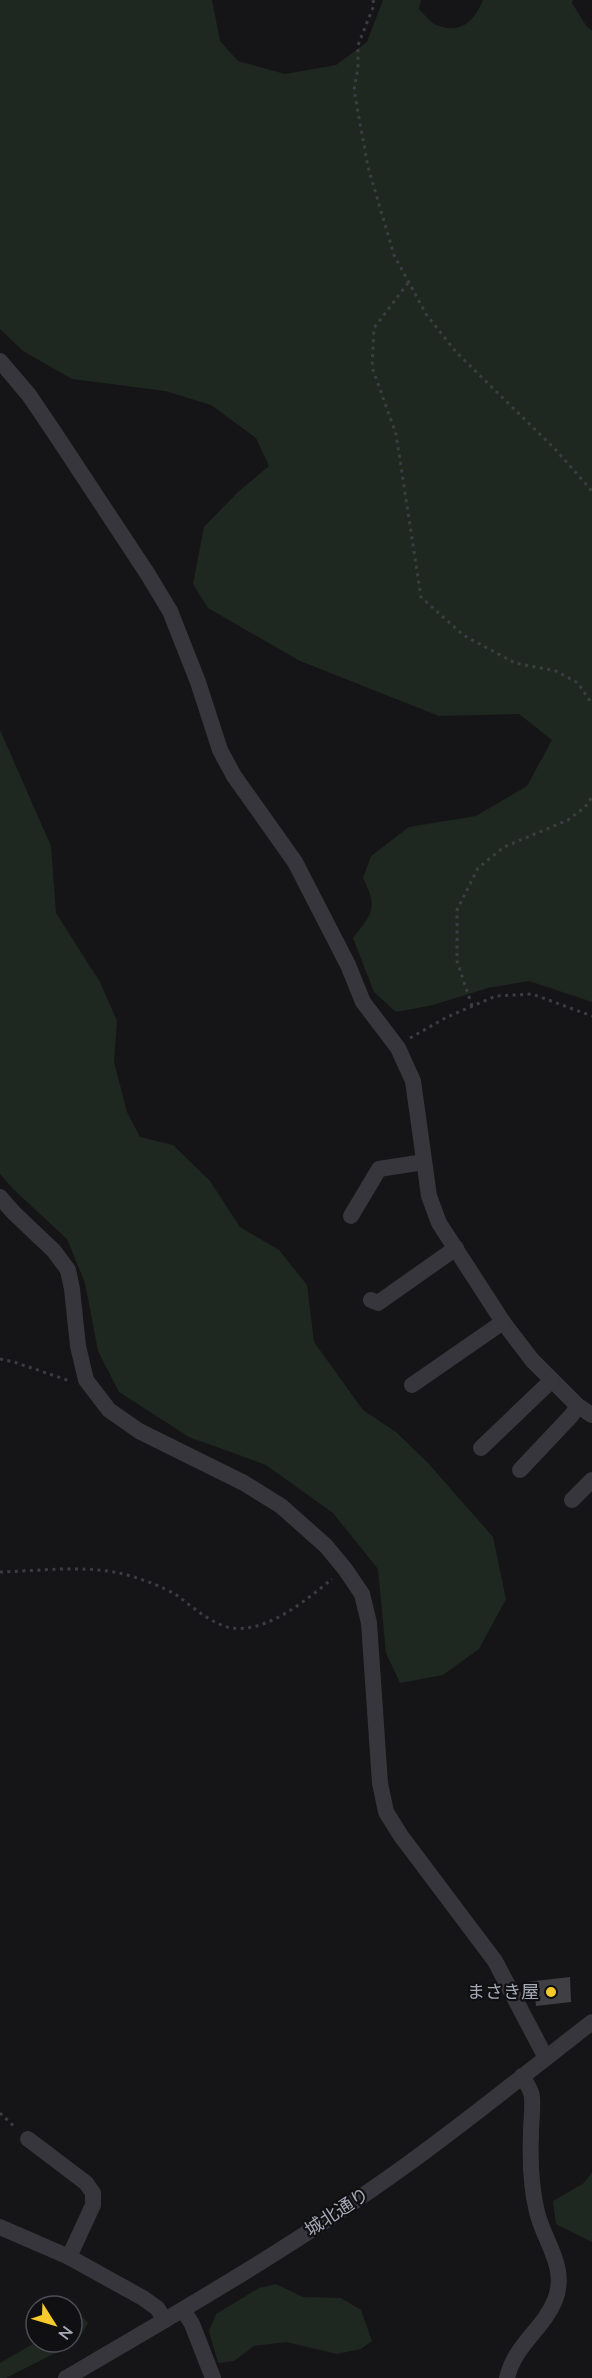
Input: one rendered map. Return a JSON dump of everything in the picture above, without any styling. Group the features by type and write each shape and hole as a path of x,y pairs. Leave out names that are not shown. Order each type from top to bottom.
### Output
{"street":[{"path":"0,361 29,395 164,602 184,645 220,750 234,776 295,862 348,965 363,1002 399,1048 413,1081 429,1196 439,1224 503,1322 532,1360 585,1410 571,1416 519,1470"},
{"path":"351,1216 379,1168 424,1162"},
{"path":"0,1197 14,1214 54,1251 68,1270 78,1346 86,1380 109,1410 139,1431 244,1483 281,1506 326,1546 362,1594 369,1623 380,1783 386,1812 401,1836 495,1961 546,2058"},
{"path":"371,1300 378,1303 456,1248"},
{"path":"412,1385 503,1322"},
{"path":"481,1448 552,1380"},
{"path":"572,1500 592,1480"},
{"name":"城北通り","path":"66,2378 183,2310 362,2196 406,2166 592,2022"},
{"path":"507,2378 511,2362 520,2347 555,2300 559,2281 555,2257 537,2213 530,2138 532,2096 522,2076"},
{"path":"28,2139 86,2183 93,2193 93,2205 69,2258"},
{"path":"0,2227 69,2258 143,2298 157,2308 165,2320"},
{"path":"183,2310 192,2324 213,2378"}],"path":[{"path":"373,0 374,5 358,45 358,68 354,90 369,167 394,255 426,314 456,352 555,449 592,491"},
{"path":"408,283 374,328 372,367 396,434 420,597 464,635 515,663 556,671 579,683 592,704"},
{"path":"472,1006 457,960 457,910 478,868 504,847 567,820 585,807 592,797"},
{"path":"399,1048 413,1035 496,996 532,994 592,1016"},
{"path":"0,1359 78,1383 86,1380"},
{"path":"0,1572 93,1569 119,1573 177,1595 221,1625 245,1629 269,1622 303,1604 345,1569"},
{"path":"0,2113 28,2139"}],"shaded area":[{"path":"0,0 212,0 220,41 238,61 285,74 336,65 367,42 383,0 421,0 419,9 432,22 445,28 453,28 471,20 483,0 573,0 572,3 587,27 592,30 592,1002 529,981 488,988 433,1005 396,1012 374,992 353,938 371,910 371,897 363,878 371,856 409,827 476,816 527,786 552,740 519,714 439,716 300,661 208,608 193,584 204,527 238,492 269,466 256,438 211,405 165,391 72,379 23,351 0,329"},
{"path":"0,730 51,846 56,913 100,982 117,1021 114,1062 127,1112 140,1137 173,1145 210,1181 240,1227 279,1250 307,1285 314,1342 363,1410 396,1432 428,1463 493,1537 506,1599 479,1649 443,1675 400,1683 386,1653 378,1569 333,1513 266,1465 189,1437 119,1392 98,1351 85,1283 67,1239 0,1174"},
{"path":"592,2172 592,2242 556,2224 553,2201 584,2183"},
{"path":"276,2284 303,2297 341,2298 361,2310 372,2341 361,2349 337,2354 286,2342 254,2346 234,2361 218,2363 209,2331 216,2314 259,2288"},
{"path":"24,2349 24,2354 53,2354 6,2378 0,2378 0,2363"}],"building":[{"path":"570,1977 571,2002 536,2006 535,1997 529,1998 526,1982"}],"place":[{"name":"まさき屋","path":"551,1992"}]}
